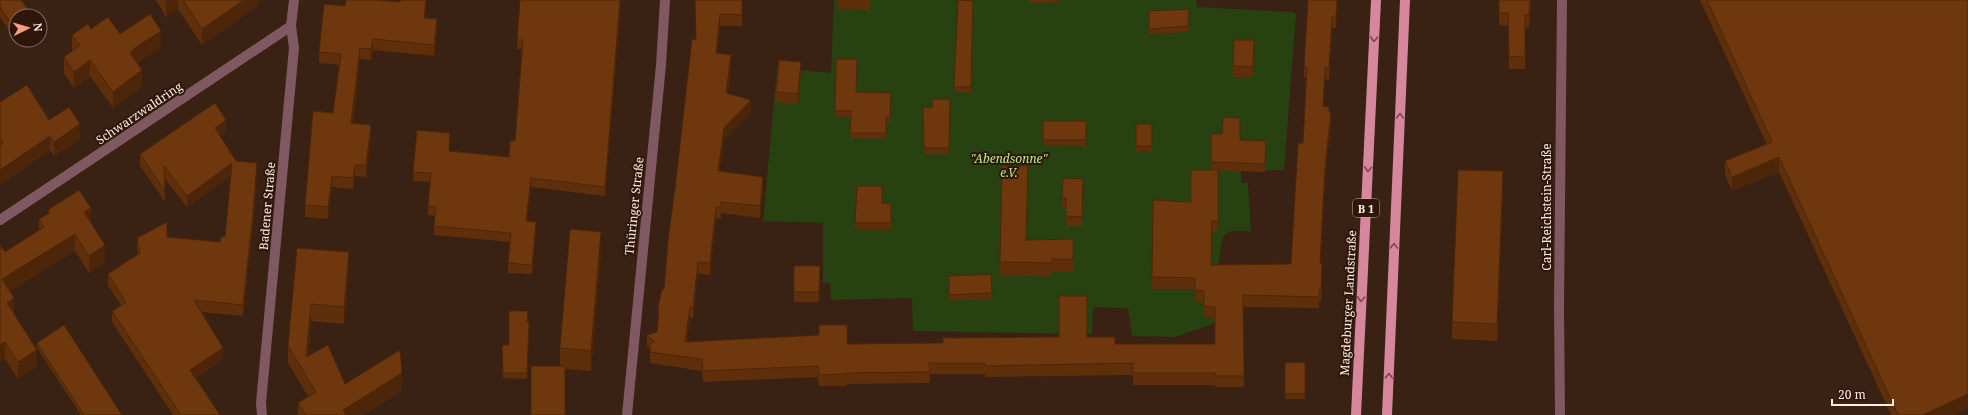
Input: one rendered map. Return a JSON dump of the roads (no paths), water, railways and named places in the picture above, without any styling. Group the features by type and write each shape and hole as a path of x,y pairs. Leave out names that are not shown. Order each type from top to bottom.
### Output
{"main road":[{"name":"Magdeburger Landstraße","path":"1356,415 1376,0"},
{"name":"B 1","path":"1387,415 1405,0"}],"street":[{"name":"Badener Straße","path":"262,415 261,403 294,48 291,26 294,0"},
{"name":"Thüringer Straße","path":"627,415 661,65 665,0"},
{"name":"Carl-Reichstein-Straße","path":"1560,415 1559,306 1562,0"},
{"name":"Schwarzwaldring","path":"0,220 291,26"}],"park label":[{"name":"\"Abendsonne\" e.V.","path":"1009,165"}]}
